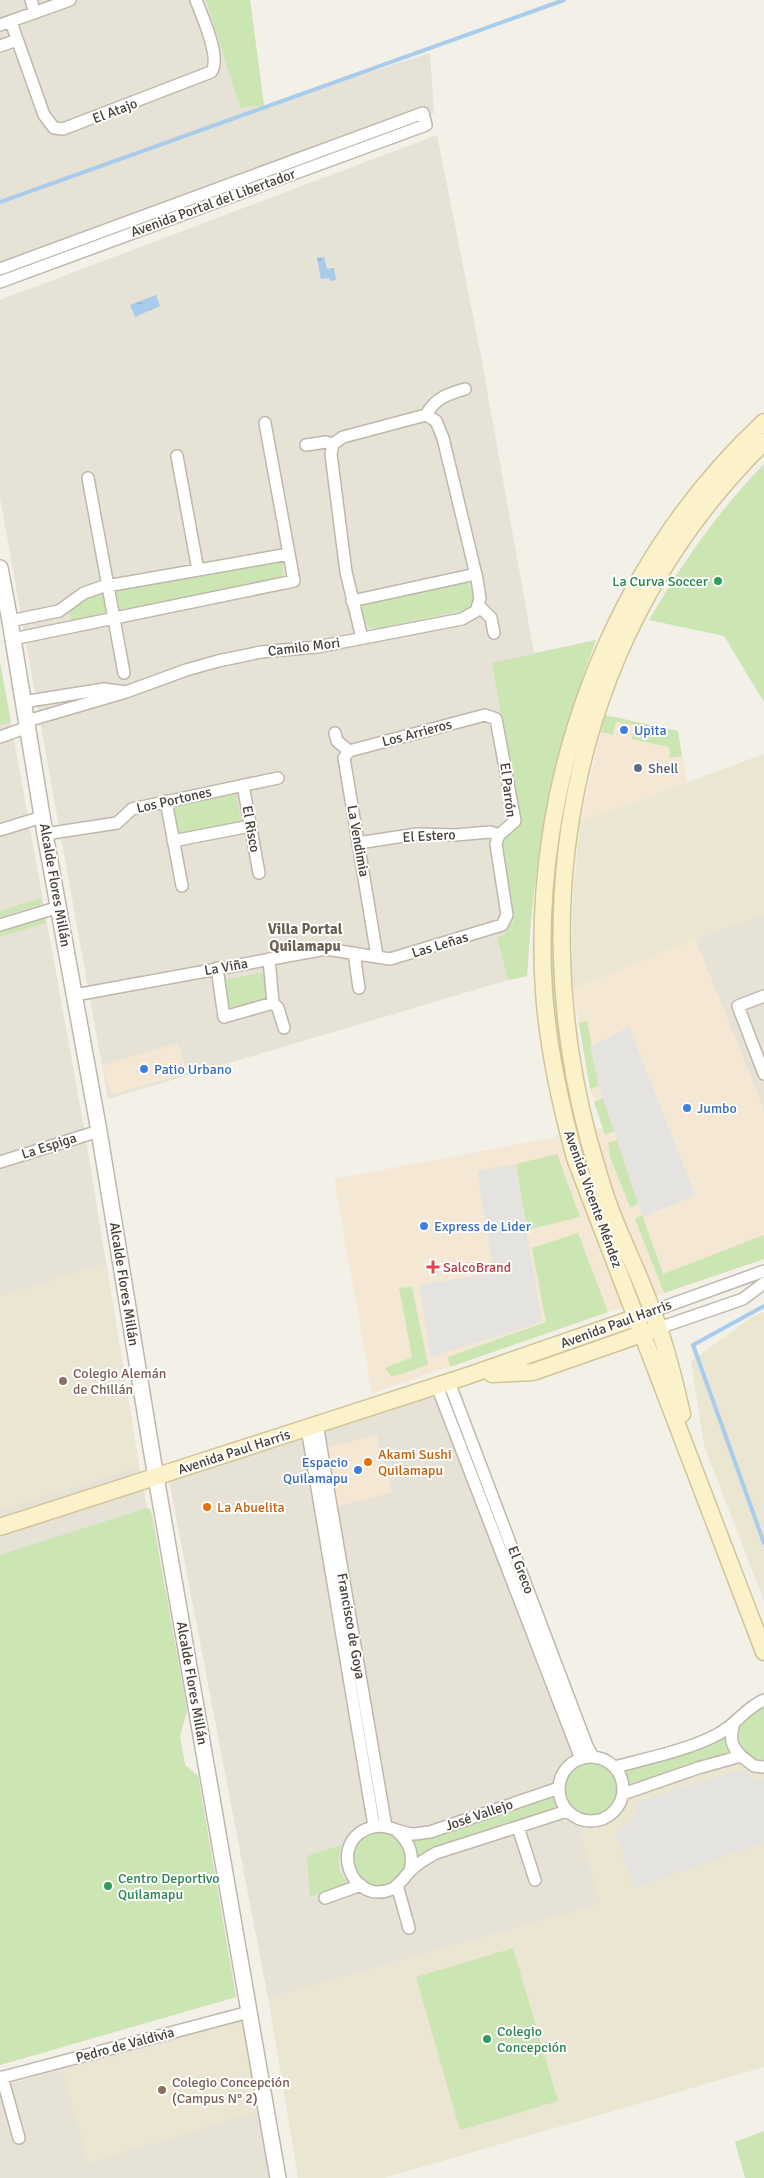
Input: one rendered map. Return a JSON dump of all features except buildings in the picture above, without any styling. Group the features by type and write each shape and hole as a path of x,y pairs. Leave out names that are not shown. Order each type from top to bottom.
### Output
{"main road":[{"name":"Avenida Vicente Méndez","path":"764,422 726,459 684,510 653,556 614,629 590,683 572,739 552,831 544,893 543,958 544,992 552,1059 558,1092 576,1158 764,1652"},
{"name":"Avenida Vicente Méndez","path":"700,1484 670,1367 653,1311 610,1209 591,1146 574,1066 565,994 562,922 567,850 582,761 604,687 633,620 666,562 705,507 764,442"},
{"name":"Avenida Paul Harris","path":"0,1527 443,1384 653,1311"},
{"name":"Avenida Paul Harris","path":"467,1376 533,1372 658,1328"}],"street":[{"path":"31,0 36,13"},
{"path":"6,24 70,0"},
{"name":"El Atajo","path":"6,24 17,40 44,115 54,128 63,129 211,72 215,68 215,55 196,0"},
{"path":"0,46 17,40"},
{"name":"Avenida Portal del Libertador","path":"0,269 423,113 426,125 0,282"},
{"path":"362,638 352,601 330,454 333,444 343,437 426,415 436,401 447,394 466,389"},
{"path":"426,415 436,421 442,438 476,574 480,599 478,605 487,611 491,618 494,633"},
{"path":"13,639 294,581 265,423"},
{"path":"306,445 326,442 333,444"},
{"path":"177,456 198,570"},
{"path":"88,478 124,673"},
{"path":"10,621 59,612 84,593 108,586 289,554"},
{"name":"Alcalde Flores Millán","path":"0,568 42,817 99,1131 156,1477 278,2178"},
{"path":"352,601 476,574"},
{"name":"Camilo Mori","path":"0,737 27,724 126,692 186,670 261,652 317,648 462,619 476,612 478,605"},
{"name":"Camilo Mori","path":"24,702 104,689 126,692"},
{"name":"Los Arrieros","path":"349,751 485,715"},
{"name":"El Parrón","path":"485,715 496,719 499,728 514,821 499,835 496,844 507,915 502,925"},
{"path":"335,733 337,741 349,751"},
{"name":"La Vendimia","path":"349,751 344,758 377,956"},
{"name":"Los Portones","path":"45,834 117,822 132,808 278,778"},
{"name":"El Risco","path":"243,785 259,873"},
{"path":"166,801 182,886"},
{"path":"0,830 42,817"},
{"path":"173,841 250,826"},
{"name":"El Estero","path":"358,843 418,834 455,835 490,832 499,835"},
{"path":"0,925 59,906"},
{"name":"Las Leñas","path":"377,956 390,959 401,957 502,925"},
{"name":"La Viña","path":"74,994 326,949 377,956"},
{"path":"354,953 359,988"},
{"path":"268,959 273,1003 278,1008 284,1028"},
{"path":"217,968 224,1017 273,1003"},
{"path":"764,996 738,1006 764,1074"},
{"name":"La Espiga","path":"0,1162 99,1131"},
{"name":"Avenida Paul Harris","path":"653,1311 764,1271"},
{"name":"Avenida Paul Harris","path":"658,1328 743,1298 764,1283"},
{"name":"El Greco","path":"443,1384 593,1757"},
{"name":"El Greco","path":"443,1384 581,1759"},
{"name":"Francisco de Goya","path":"312,1426 386,1828"},
{"path":"764,1700 744,1712 733,1726 730,1738 733,1748 741,1756 754,1766 764,1767"},
{"path":"615,1768 708,1738 733,1726"},
{"path":"623,1794 698,1768 741,1756"},
{"path":"593,1757 605,1760 615,1768 622,1780 623,1794 619,1805 612,1814 602,1820 583,1821 567,1811 561,1800 559,1788 566,1770 581,1759 593,1757"},
{"name":"José Vallejo","path":"386,1828 414,1834 430,1832 559,1788"},
{"name":"José Vallejo","path":"397,1885 422,1860 436,1853 567,1811"},
{"name":"José Vallejo","path":"518,1827 535,1880"},
{"path":"409,1928 397,1885 390,1890 377,1891 361,1885 354,1879 348,1867 347,1854 352,1841 362,1832 386,1828 405,1838 411,1849 410,1871"},
{"path":"326,1898 361,1885"},
{"name":"Pedro de Valdivia","path":"1,2078 249,2012"},
{"path":"1,2078 19,2138"}],"shaded area":[{"path":"0,0 250,0 264,106 430,53 434,113 180,209 0,272"},
{"path":"437,135 480,351 534,653 596,640 572,706 546,809 533,892 527,976 508,980 108,1099 0,498 0,300"},
{"path":"0,662 86,1139 139,1466 147,1508 152,1515 187,1710 180,1736 185,1765 198,1776 236,1997 0,2065"},
{"name":"Shell","path":"605,715 678,731 687,782 580,822"},
{"path":"764,754 764,914 695,939 573,989 571,967 573,896 580,822"},
{"path":"764,914 764,1110 695,939"},
{"path":"695,939 764,1110 764,1259 372,1393 334,1179 603,1128 590,1089 573,989"},
{"path":"629,1027 695,1195 643,1217 599,1086 590,1047"},
{"name":"Patio Urbano","path":"178,1043 187,1073 111,1095 102,1065"},
{"path":"515,1164 542,1322 431,1357 419,1285 494,1273 477,1171"},
{"name":"Colegio Alemán de Chillán","path":"106,1262 139,1466 0,1511 0,1296"},
{"path":"764,1312 764,1601 704,1445 691,1361 755,1315"},
{"path":"432,1392 574,1758 595,1751 609,1755 622,1767 629,1789 620,1811 603,1825 580,1829 601,1904 268,1998 169,1480"},
{"name":"Espacio Quilamapu","path":"377,1435 392,1492 336,1507 326,1448"},
{"name":"Colegio Concepción","path":"738,1763 750,1772 764,1774 764,2067 384,2178 298,2178 268,1998 600,1904 580,1828 595,1828 610,1821 620,1811 626,1798"},
{"path":"742,1770 752,1778 764,1781 764,1842 634,1888 616,1833 629,1823 638,1810 638,1801"},
{"path":"244,2020 272,2178 0,2178 0,2086"},
{"name":"Colegio Concepción (Campus N° 2)","path":"243,2022 260,2111 88,2163 63,2070"}],"green space":[{"path":"206,0 250,0 264,106 240,107"},
{"path":"764,429 764,434 702,503 651,579 611,659 581,744 562,832 555,922 558,1013 573,1105 579,1129 594,1177 638,1295 632,1297 575,1129 553,1012 549,920 558,829 577,741 608,656 650,575 702,499"},
{"name":"La Curva Soccer","path":"764,464 764,702 724,636 649,620 702,538"},
{"path":"282,562 283,577 72,622 69,612 92,595 117,589"},
{"path":"466,582 473,590 474,602 465,610 380,628 370,628 360,612 362,606 371,602"},
{"path":"596,640 568,722 548,805 534,889 527,976 508,980 497,937 505,934 514,921 502,847 506,837 520,824 492,663"},
{"path":"0,662 11,722 0,725"},
{"path":"605,715 678,731 682,756 670,758 669,747 632,739 635,725 616,722 613,735 601,732"},
{"path":"236,794 242,824 179,836 174,806"},
{"path":"41,898 42,904 0,917 0,911"},
{"path":"44,916 46,923 0,937 0,930"},
{"path":"265,972 268,1000 227,1011 223,980"},
{"path":"587,1021 599,1086 590,1089 579,1023"},
{"path":"603,1098 614,1131 605,1135 594,1102"},
{"path":"617,1140 638,1204 630,1207 610,1157 608,1143"},
{"path":"557,1154 580,1217 527,1230 516,1164"},
{"path":"642,1215 663,1274 764,1235 764,1259 664,1293 635,1219"},
{"path":"578,1233 608,1312 450,1367 448,1357 546,1322 532,1248"},
{"path":"412,1287 428,1365 392,1377 385,1368 412,1357 399,1288"},
{"name":"Centro Deportivo Quilamapu","path":"147,1508 152,1515 187,1710 180,1736 185,1765 198,1776 236,1997 0,2065 0,1555"},
{"path":"764,1702 764,1765 752,1761 736,1748 735,1727"},
{"path":"728,1732 734,1755 629,1789 622,1767"},
{"path":"586,1761 598,1761 613,1769 621,1784 621,1796 613,1811 598,1819 586,1819 571,1811 563,1796 563,1784 571,1769"},
{"path":"558,1790 564,1807 440,1845 422,1854 412,1863 404,1833 417,1835"},
{"path":"388,1830 406,1846 406,1869 389,1886 377,1887 365,1884 356,1876 351,1865 355,1842 364,1833"},
{"path":"342,1845 338,1861 340,1871 350,1884 310,1897 307,1856"},
{"name":"Colegio Concepción","path":"513,1948 558,2101 460,2130 416,1977"},
{"path":"764,2131 764,2178 745,2178 735,2142"}],"water":[{"path":"324,257 327,269 334,268 336,280 330,281 329,278 321,279 317,258"},
{"path":"156,295 160,306 135,317 130,305"}],"waterway":[{"path":"0,202 564,0"},
{"path":"764,1306 693,1345 764,1543"}],"place":[{"name":"La Curva Soccer","path":"718,581"},
{"name":"Upita","path":"624,730"},
{"name":"Shell","path":"638,768"},
{"name":"Patio Urbano","path":"144,1069"},
{"name":"Jumbo","path":"687,1108"},
{"name":"Express de Lider","path":"424,1226"},
{"name":"SalcoBrand","path":"433,1267"},
{"name":"Colegio Alemán de Chillán","path":"63,1381"},
{"name":"Akami Sushi Quilamapu","path":"368,1462"},
{"name":"Espacio Quilamapu","path":"358,1470"},
{"name":"La Abuelita","path":"207,1507"},
{"name":"Centro Deportivo Quilamapu","path":"108,1886"},
{"name":"Colegio Concepción","path":"487,2039"},
{"name":"Colegio Concepción (Campus N° 2)","path":"162,2090"}],"district":[{"name":"Villa Portal Quilamapu","path":"305,938"}]}
